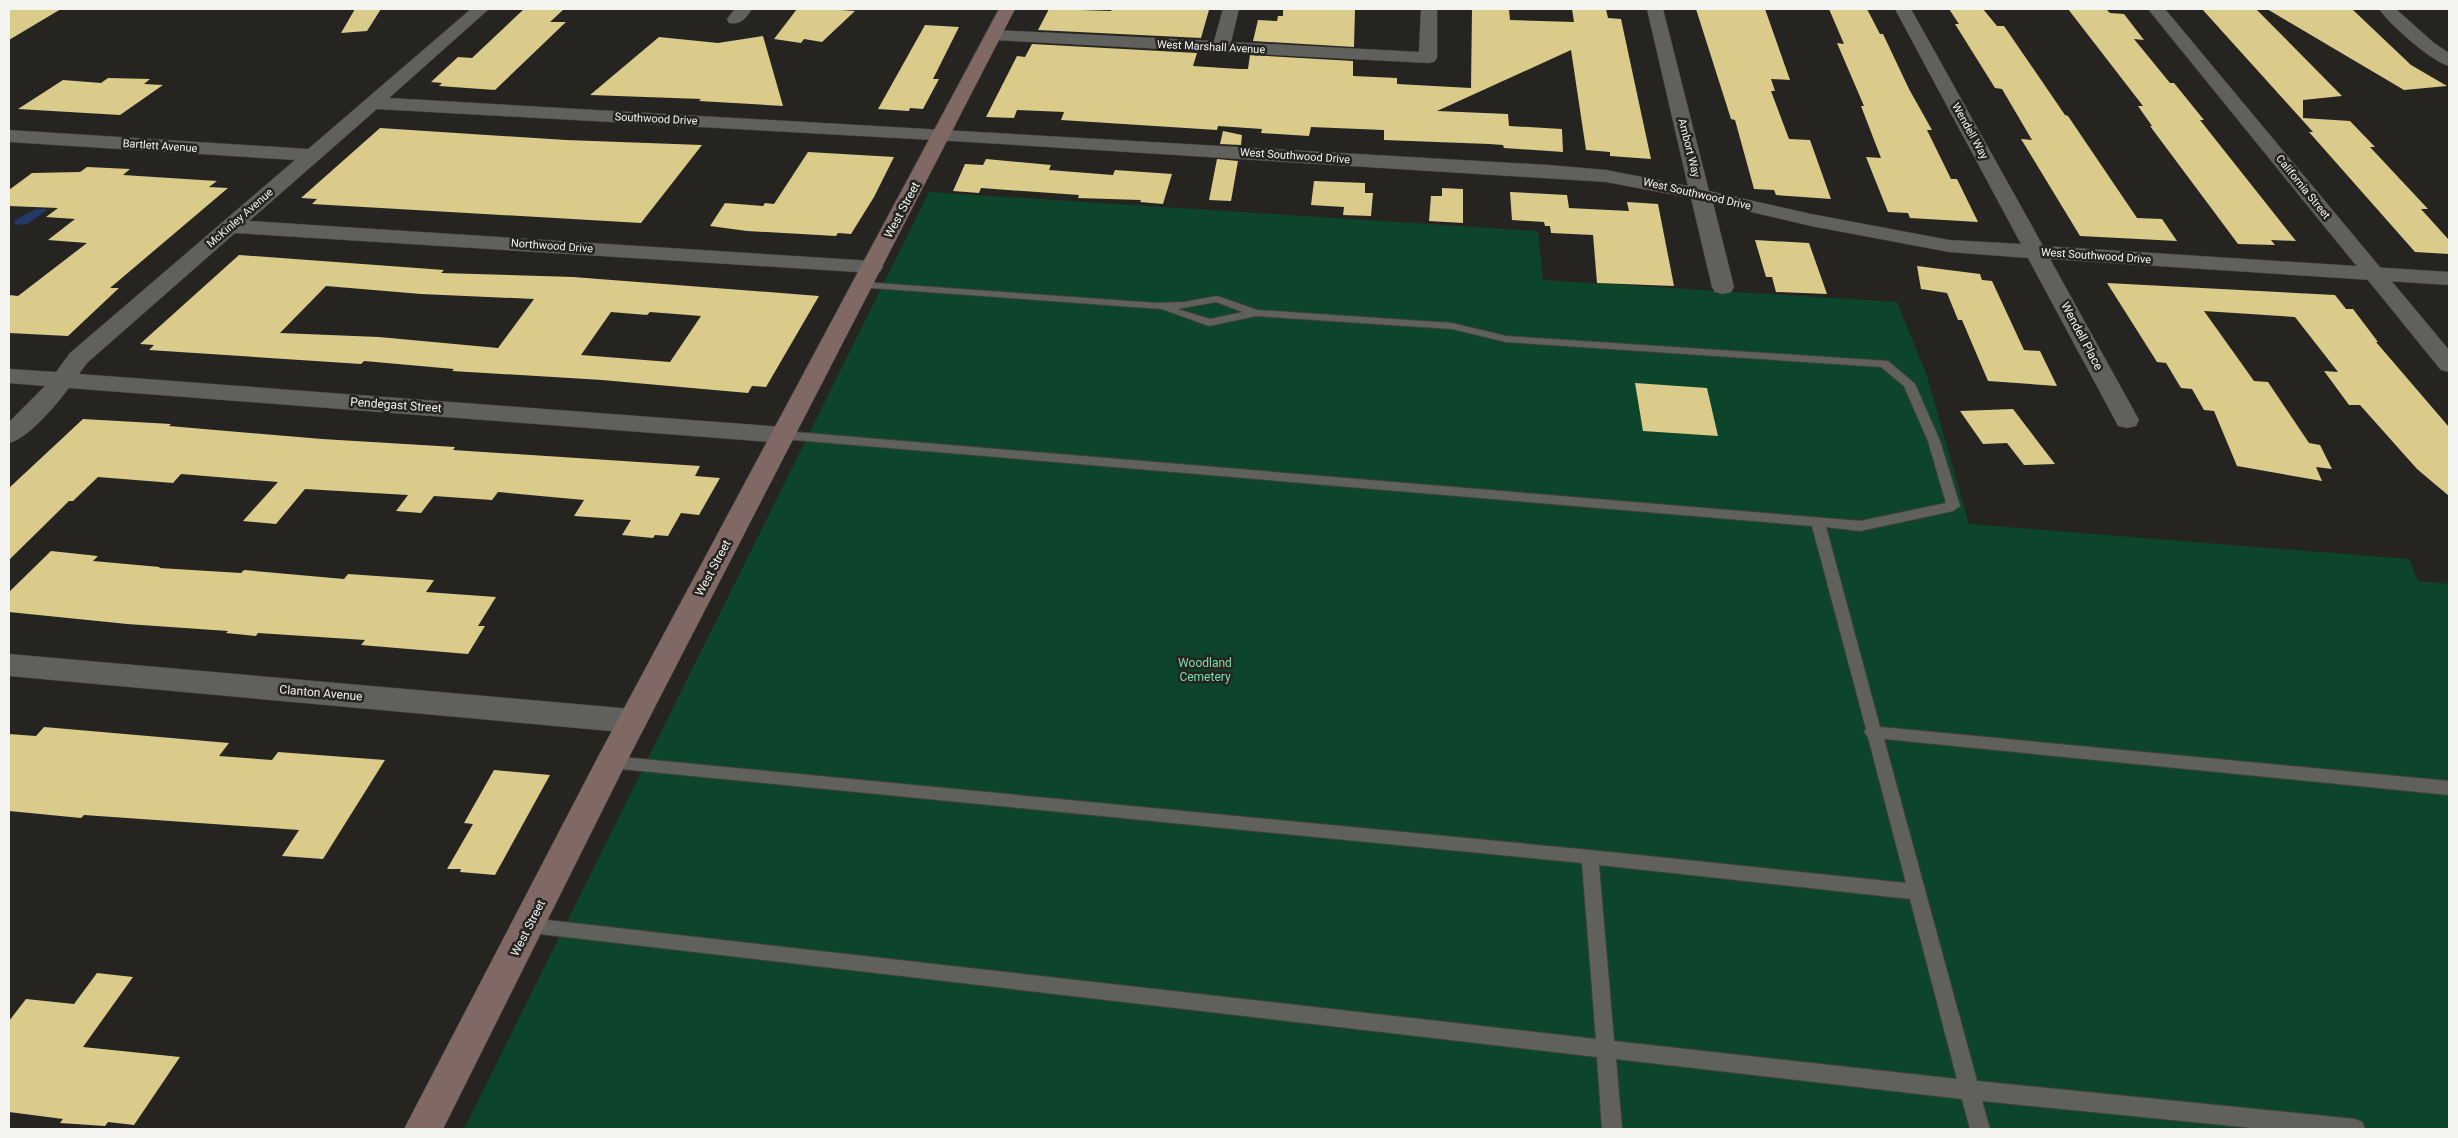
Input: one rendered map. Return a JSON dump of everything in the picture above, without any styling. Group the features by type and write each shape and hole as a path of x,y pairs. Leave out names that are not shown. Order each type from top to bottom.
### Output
{"main road":[{"name":"West Street","path":"424,1129 632,721 1007,9"}],"street":[{"name":"McKinley Avenue","path":"9,435 44,404 64,380 78,358 480,9"},
{"path":"1221,48 1231,9"},
{"name":"West Marshall Avenue","path":"994,35 1428,58 1429,9"},
{"name":"Ambort Way","path":"1655,9 1723,287"},
{"name":"Wendell Way","path":"1904,9 2038,253"},
{"name":"California Street","path":"2156,9 2449,365"},
{"path":"2387,9 2428,47 2449,61"},
{"name":"Southwood Drive","path":"371,103 942,134"},
{"name":"West Southwood Drive","path":"942,134 1606,176 1659,184 1890,236 1949,246 2449,279"},
{"name":"Bartlett Avenue","path":"9,136 312,155"},
{"name":"Northwood Drive","path":"231,226 867,276"},
{"name":"Wendell Place","path":"2038,253 2127,420"},
{"name":"Pendegast Street","path":"9,376 783,435"},
{"name":"Clanton Avenue","path":"9,665 632,721"}],"lane":[{"path":"783,435 1860,526 1953,506 1934,441 1909,384 1884,364 1506,339 1452,326 1256,313 1217,300 1184,305 1157,306 867,276"},
{"path":"1157,306 1208,327 1256,313"},
{"path":"1818,522 1872,732 1918,892 1980,1129"},
{"path":"1872,732 2449,788"},
{"path":"611,762 1590,857 1918,892"},
{"path":"1590,857 1612,1129"},
{"path":"529,926 1605,1050 1969,1090 2355,1129"}],"green space":[{"name":"Woodland Cemetery","path":"929,192 1538,231 1543,280 1897,302 1927,376 1969,524 2409,559 2418,581 2449,584 2449,1129 464,1129"}],"water":[{"path":"36,209 46,209 46,211 27,224 15,225 14,223 17,219"}],"building":[{"path":"9,9 61,9 9,40"},
{"path":"355,9 381,9 367,31 341,33"},
{"path":"524,9 564,9 550,22 566,22 495,90 439,86 442,83 431,82 458,57 472,58"},
{"path":"797,9 855,11 822,42 804,39 801,43 774,39"},
{"path":"1049,9 1111,11 1112,9 1209,10 1201,38 1038,30"},
{"path":"1283,9 1355,9 1354,47 1253,41 1258,20 1277,21 1278,16 1283,16"},
{"path":"1472,9 1509,9 1510,20 1574,22 1572,9 1606,9 1608,18 1621,19 1651,159 1610,156 1610,152 1586,150 1571,50 1437,111 1508,114 1509,126 1562,129 1563,152 1504,148 1503,145 1489,144 1384,140 1384,130 1311,127 1309,136 1261,133 1262,129 1218,126 1217,130 1061,120 1064,112 1017,110 1014,118 986,117 1017,56 1025,57 1032,44 1197,53 1193,66 1239,69 1248,69 1250,55 1353,61 1353,76 1397,78 1397,84 1471,88"},
{"path":"1696,9 1765,9 1790,80 1771,79 1775,91 1771,91 1789,139 1810,140 1831,199 1776,195 1774,190 1754,189 1735,120 1731,119"},
{"path":"1829,9 1867,9 1880,34 1883,34 1909,89 1932,130 1927,130 1951,179 1957,179 1978,222 1910,218 1908,213 1888,212 1866,157 1881,158 1861,106 1864,106 1837,43 1844,44"},
{"path":"1949,9 1983,9 1997,26 2004,26 2137,218 2162,219 2177,241 2080,236 2021,139 2032,140 2002,89 1995,88 1955,24 1959,24"},
{"path":"2068,9 2106,9 2110,13 2124,14 2144,40 2134,39 2170,83 2174,83 2204,120 2200,120 2296,241 2271,240 2275,245 2238,244 2150,126 2152,126 2138,106 2143,106"},
{"path":"2202,9 2256,9 2342,96 2303,100 2303,118 2350,121 2375,147 2370,147 2428,209 2421,209 2449,240 2449,254 2415,252 2309,132 2313,132"},
{"path":"2267,9 2352,9 2411,65 2447,86 2404,90"},
{"path":"925,25 959,27 933,79 939,79 923,109 910,108 909,111 878,109"},
{"path":"763,36 783,106 699,101 701,99 590,95 659,37 718,43"},
{"path":"108,78 150,79 144,84 163,85 120,115 18,109 63,80 101,83"},
{"path":"380,128 566,140 702,145 641,223 312,204 317,199 301,198"},
{"path":"1223,131 1242,135 1241,145 1220,144"},
{"path":"808,152 894,157 874,197 851,234 838,233 836,236 747,231 710,226 725,203 763,206 765,203 774,204"},
{"path":"986,159 1051,165 1049,170 1113,175 1115,170 1172,174 1163,204 1140,202 1141,200 1078,198 1079,195 981,188 979,193 953,191 965,164 983,165"},
{"path":"1217,159 1238,161 1231,201 1209,200"},
{"path":"87,167 130,169 123,175 217,181 209,187 228,188 110,288 119,288 68,336 9,333 9,295 18,296 87,243 48,240 75,219 46,217 58,208 9,206 9,190 32,173 80,172"},
{"path":"1314,181 1365,183 1365,193 1373,193 1371,216 1343,215 1344,207 1311,205"},
{"path":"1442,188 1463,189 1463,223 1429,221 1431,196 1442,196"},
{"path":"1510,192 1567,195 1569,208 1629,211 1627,202 1658,204 1674,286 1597,283 1593,235 1551,233 1550,226 1545,226 1544,222 1512,220"},
{"path":"1755,240 1809,243 1827,294 1776,292 1772,277 1766,277"},
{"path":"239,255 444,270 441,273 573,277 819,296 766,387 752,386 748,393 602,380 452,371 454,369 364,361 361,364 149,350 154,345 140,344","holes":["326,286 421,294 534,299 498,348 379,337 280,333","611,312 647,315 650,312 701,316 670,362 581,355"]},
{"path":"1917,266 1980,274 1982,280 1992,281 2024,350 2040,351 2057,386 1988,381 1962,320 1958,320 1947,293 1921,289"},
{"path":"2107,283 2335,295 2346,309 2353,309 2378,342 2376,342 2449,427 2449,496 2417,469 2360,405 2349,405 2324,371 2338,372 2295,317 2204,311 2254,381 2268,382 2309,443 2320,445 2332,469 2316,467 2322,481 2237,466 2214,411 2204,410 2192,389 2181,388 2166,363 2157,362"},
{"path":"1635,383 1707,388 1718,436 1643,431"},
{"path":"2013,409 2055,464 2024,465 2007,443 1983,444 1960,411"},
{"path":"83,419 171,424 169,426 322,439 455,447 453,450 700,466 695,476 720,478 699,515 681,513 668,536 655,535 653,538 622,535 631,520 574,516 584,500 498,492 492,500 434,496 421,513 396,511 408,495 305,489 276,524 243,521 278,482 181,474 173,483 98,477 73,501 69,501 9,560 9,488"},
{"path":"51,551 98,556 93,561 159,568 241,573 244,570 344,579 348,574 434,580 426,592 496,597 478,626 485,626 468,654 361,645 365,640 258,633 256,636 226,633 228,631 127,624 9,612 9,592"},
{"path":"44,727 229,743 219,756 272,760 278,752 385,760 323,859 282,856 299,830 84,815 81,818 9,811 9,734 36,736"},
{"path":"494,770 550,775 495,875 460,872 461,869 447,869 473,824 464,823"},
{"path":"97,973 133,977 83,1047 180,1057 134,1125 108,1122 105,1126 60,1123 63,1119 9,1112 9,1021 26,999 74,1004"}]}
